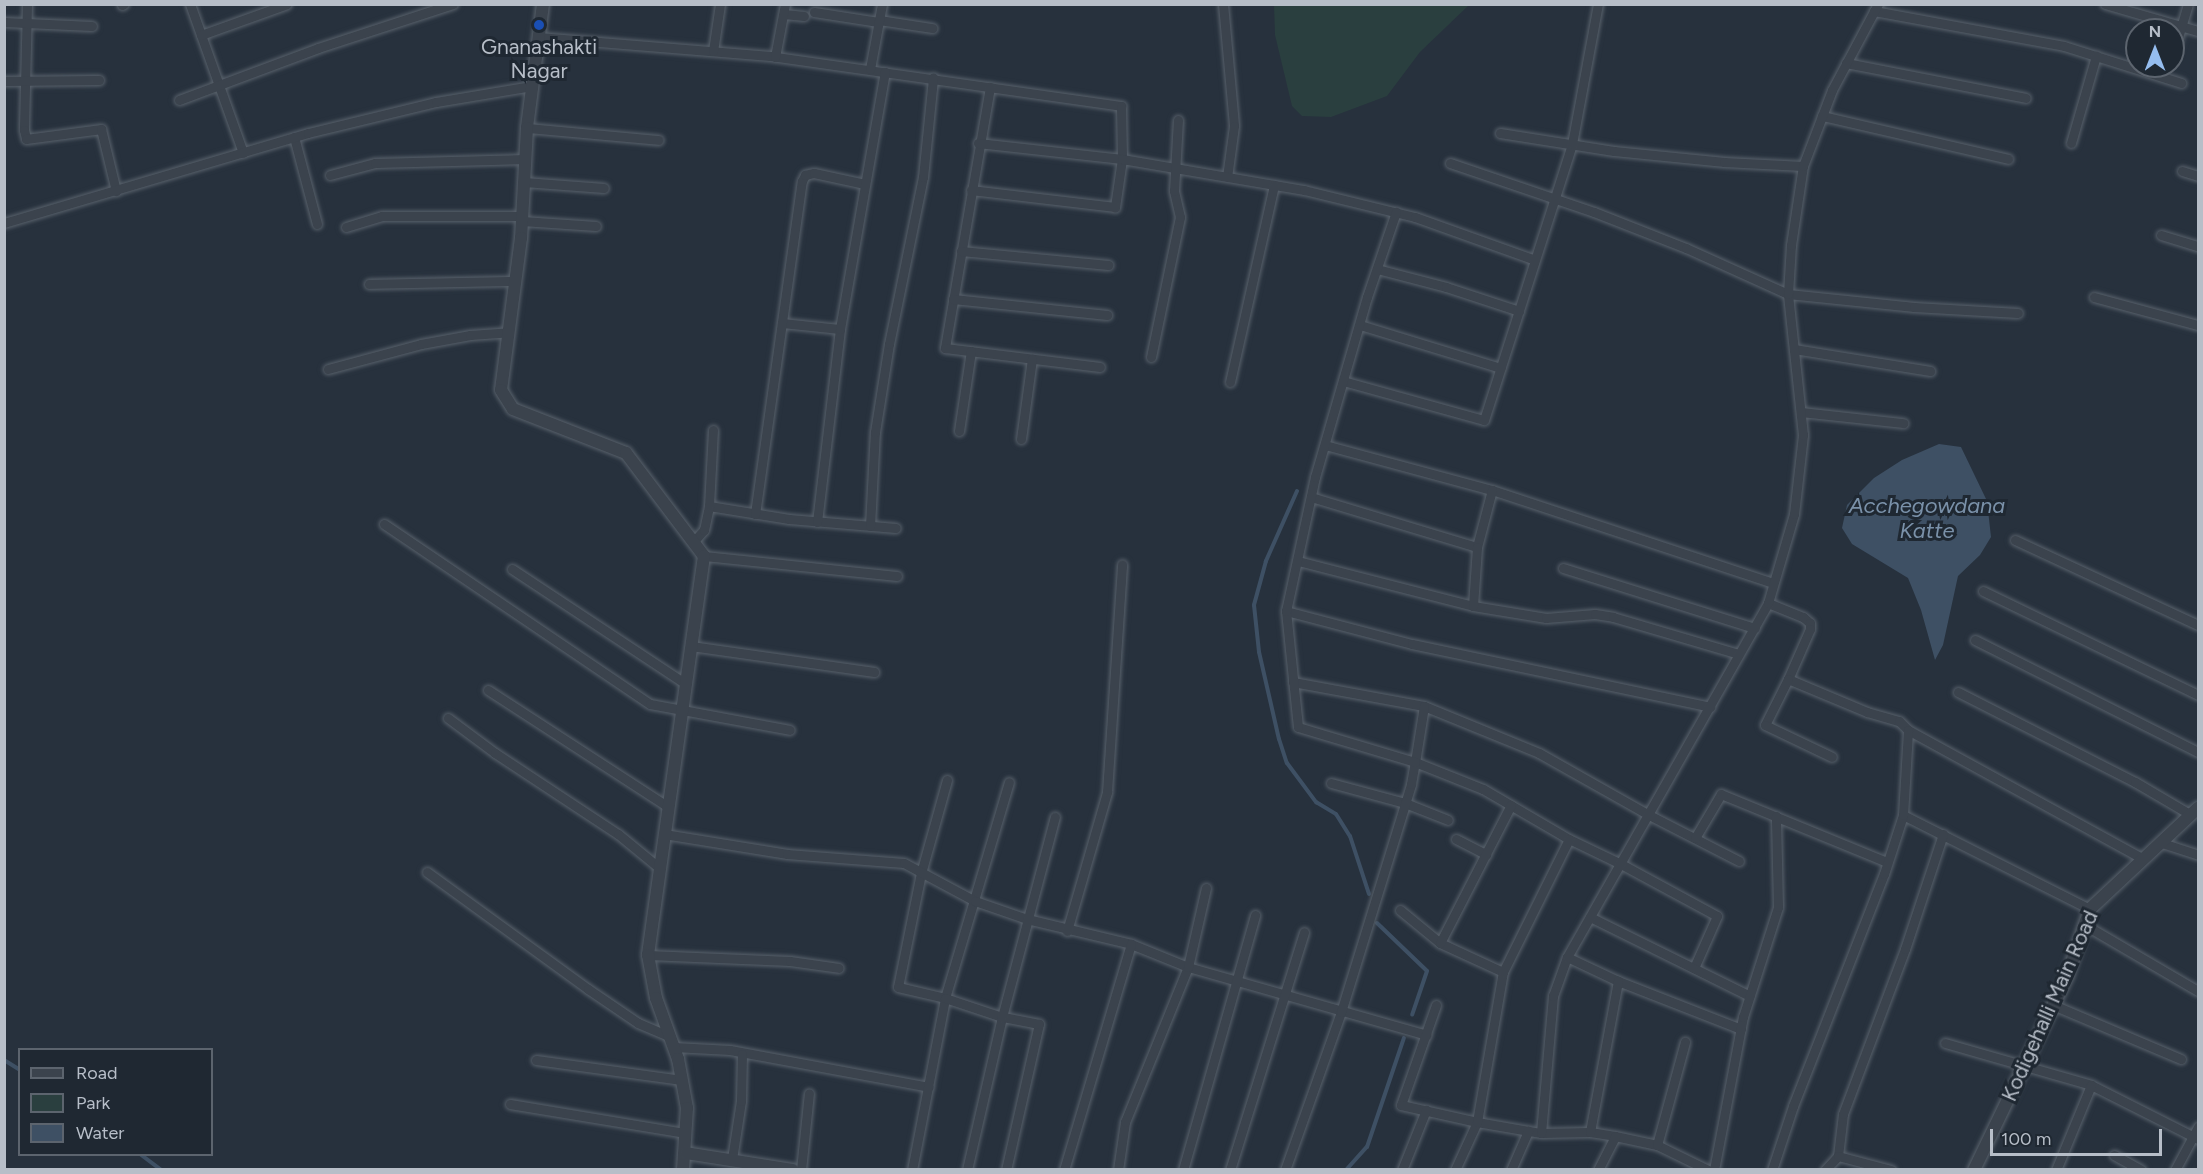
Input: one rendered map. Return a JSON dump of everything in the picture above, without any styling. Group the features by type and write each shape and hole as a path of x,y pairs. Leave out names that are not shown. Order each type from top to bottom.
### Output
{"street":[{"path":"27,4 24,130 26,139 101,129 117,191"},
{"path":"190,4 243,153"},
{"path":"201,35 286,4"},
{"path":"179,100 318,48 453,4"},
{"path":"543,4 527,128 516,281 501,390 513,409 626,453 704,556 683,711 658,867 648,955 656,998 682,1080 687,1108 686,1153 683,1170"},
{"path":"714,51 720,4"},
{"path":"870,69 882,4"},
{"path":"1223,4 1233,126 1227,177"},
{"path":"1343,381 1484,420 1572,144 1598,4"},
{"path":"2105,4 2155,18"},
{"path":"1540,1133 1553,996 1567,957 1768,603 1794,514 1803,435 1788,294 1791,245 1803,166 1821,116 1876,8 2064,46 2125,64"},
{"path":"775,57 784,9 804,16"},
{"path":"814,12 932,27"},
{"path":"4,22 27,21 92,26"},
{"path":"538,36 775,57 1121,106 1122,159 1115,207 971,190"},
{"path":"2070,143 2096,56"},
{"path":"1846,63 2026,98"},
{"path":"817,522 840,329 885,72"},
{"path":"870,526 875,432 889,344 923,177 933,78"},
{"path":"2170,78 2181,83"},
{"path":"4,81 99,80"},
{"path":"4,223 294,137 436,102 532,86"},
{"path":"990,87 978,143 945,348 1100,367"},
{"path":"1821,116 2008,159"},
{"path":"1151,357 1180,217 1174,191 1178,120"},
{"path":"527,128 658,140"},
{"path":"1500,133 1724,162 1803,166"},
{"path":"294,137 317,224"},
{"path":"978,143 1122,159 1274,185 1396,212 1536,260"},
{"path":"330,175 375,163 525,159"},
{"path":"1450,163 1686,248 1788,294 1914,307 2018,313"},
{"path":"2182,171 2199,176"},
{"path":"755,514 805,175 814,173 865,184"},
{"path":"524,182 604,188"},
{"path":"1230,382 1274,185"},
{"path":"1396,212 1359,325 1325,445 1286,611 1298,727 1414,762 1484,789 1569,839 1621,864 1717,916 1694,968"},
{"path":"346,227 382,216 522,218 596,226"},
{"path":"2161,235 2199,246"},
{"path":"961,251 1108,265"},
{"path":"1377,269 1446,287 1519,312"},
{"path":"369,284 516,281"},
{"path":"2094,297 2199,325"},
{"path":"953,299 1107,315"},
{"path":"782,323 840,329"},
{"path":"1359,325 1501,368"},
{"path":"328,369 421,344 470,335 509,332"},
{"path":"1794,349 1930,371"},
{"path":"959,431 971,351"},
{"path":"1021,439 1032,359"},
{"path":"1801,412 1903,423"},
{"path":"694,542 704,530 709,506 712,430"},
{"path":"1325,445 1492,490 1773,584"},
{"path":"1473,606 1477,547 1492,490"},
{"path":"1311,497 1477,547"},
{"path":"709,506 817,522 896,528"},
{"path":"384,524 650,704 790,730"},
{"path":"2016,540 2199,625"},
{"path":"704,556 897,576"},
{"path":"1298,561 1473,606 1546,618 1595,614 1739,654"},
{"path":"1067,931 1107,792 1122,564"},
{"path":"1563,568 1755,628"},
{"path":"512,569 686,684"},
{"path":"1983,591 2198,692"},
{"path":"1768,603 1803,617 1810,623 1810,629 1765,725 1832,757"},
{"path":"1286,611 1412,644 1710,707"},
{"path":"1975,640 2199,752"},
{"path":"691,646 873,672"},
{"path":"1788,679 1867,712 1899,722 1908,730 2144,859"},
{"path":"1293,682 1424,706 1539,753 1649,815 1739,861"},
{"path":"488,690 668,807"},
{"path":"1958,692 2195,812"},
{"path":"1286,1170 1341,1012 1405,803 1424,706"},
{"path":"448,718 495,753 618,834 658,867"},
{"path":"1772,1170 1793,1106 1887,862 1903,814 1908,730"},
{"path":"947,780 921,873 898,987 945,998 1002,1017 1039,1024 1006,1170"},
{"path":"912,1170 945,998 1010,782"},
{"path":"1331,783 1405,803 1448,820"},
{"path":"1695,838 1721,794 1887,862"},
{"path":"1440,943 1511,805"},
{"name":"Kodigehalli Main Road","path":"1974,1170 2026,1067 2067,977 2090,909 2195,812"},
{"path":"1903,814 2090,909"},
{"path":"1714,1170 1741,1029 1778,908 1776,816"},
{"path":"967,1170 1002,1017 1055,817"},
{"path":"664,834 787,854 904,863 975,901 1027,919 1067,931 1131,944 1188,967 1426,1035"},
{"path":"1825,1170 1838,1156 1843,1114 1905,949 1943,834"},
{"path":"1456,839 1486,854"},
{"path":"1455,1170 1477,1122 1503,972 1569,839"},
{"path":"2162,843 2199,855"},
{"path":"427,872 588,989 638,1023 671,1041 742,1054 812,1063 929,1087"},
{"path":"1118,1170 1125,1122 1188,967 1206,888"},
{"path":"1400,910 1440,943 1503,972"},
{"path":"1183,1170 1255,915"},
{"path":"1590,917 1750,996"},
{"path":"2085,925 2199,991"},
{"path":"1230,1170 1304,932"},
{"path":"1064,1170 1131,944"},
{"path":"648,955 790,961 838,968"},
{"path":"1567,957 1618,981 1741,1029"},
{"path":"1590,1132 1618,981"},
{"path":"1436,1005 1401,1105 1540,1133 1590,1132 1616,1136 1657,1145 1708,1170"},
{"path":"2053,1005 2181,1059"},
{"path":"1657,1145 1685,1042"},
{"path":"1945,1043 2091,1085 2197,1138"},
{"path":"732,1159 741,1101 742,1054"},
{"path":"536,1060 682,1080"},
{"path":"2056,1170 2091,1085"},
{"path":"801,1170 809,1093"},
{"path":"510,1104 686,1133"},
{"path":"1402,1170 1426,1110"},
{"path":"2175,1170 2197,1138 2199,1127"},
{"path":"1511,1170 1528,1131"},
{"path":"1598,1170 1616,1136"},
{"path":"686,1153 793,1170"},
{"path":"2114,1155 2141,1170"},
{"path":"1838,1156 1868,1166 1891,1170"}],"green space":[{"path":"1274,4 1469,5 1420,52 1387,96 1331,117 1302,116 1292,106 1275,35"}],"water":[{"name":"Acchegowdana Katte","path":"1939,444 1961,447 1987,501 1991,537 1980,555 1958,576 1943,645 1935,660 1921,610 1908,578 1852,544 1842,528 1847,505 1874,478 1902,460"}],"waterway":[{"path":"1297,491 1266,561 1254,605 1259,652 1279,739 1287,763 1316,802 1336,814 1350,836 1369,894"},
{"path":"1377,923 1427,971 1412,1015"},
{"path":"1346,1170 1367,1147 1404,1038"},
{"path":"4,1060 18,1069"},
{"path":"143,1156 161,1170"}],"place":[{"name":"Gnanashakti Nagar","path":"539,25"}]}
